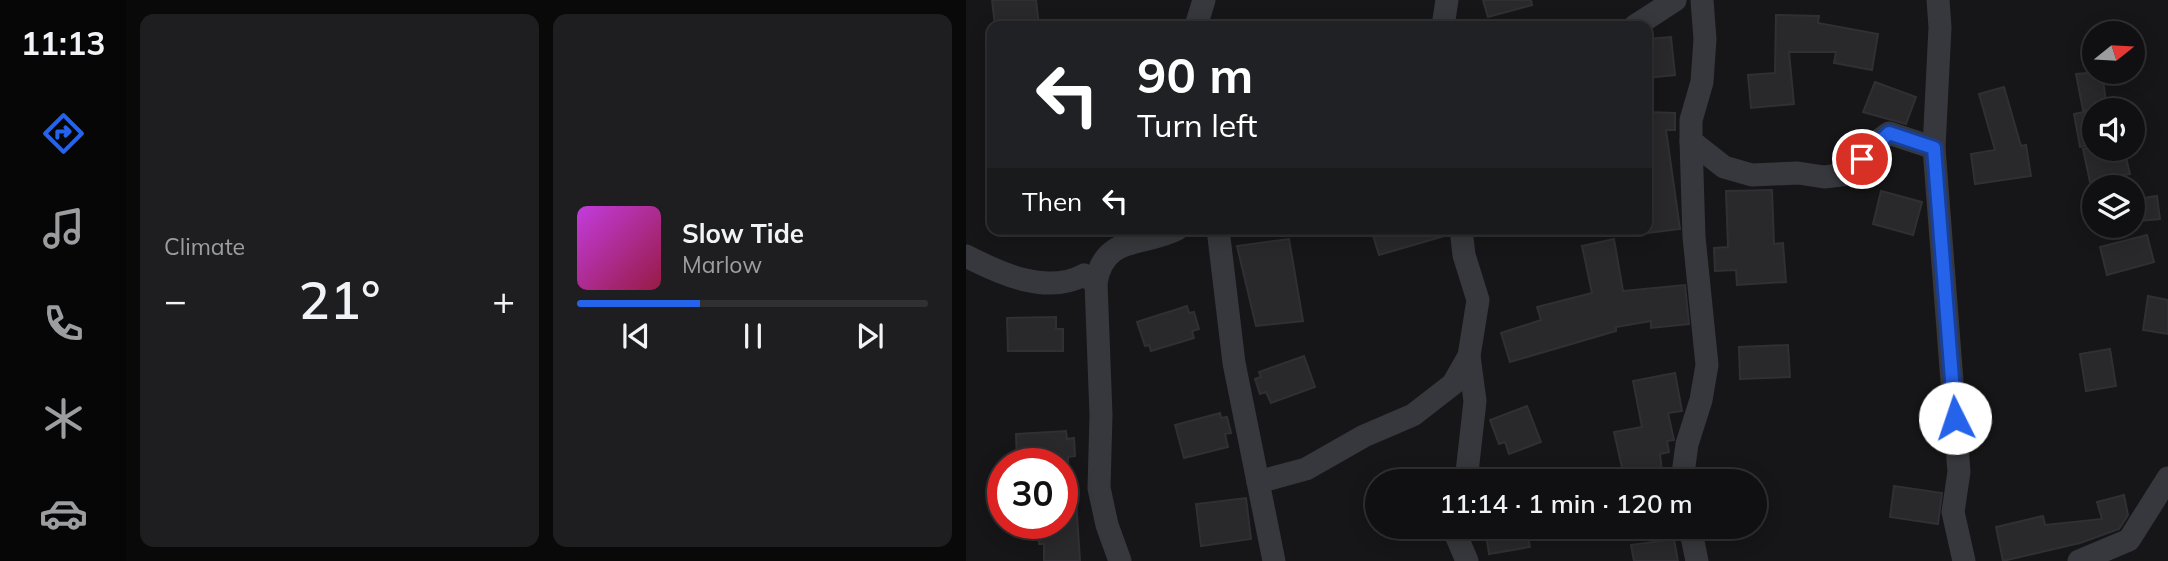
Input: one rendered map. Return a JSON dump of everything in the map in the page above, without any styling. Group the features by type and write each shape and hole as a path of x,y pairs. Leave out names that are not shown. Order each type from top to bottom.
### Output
{"street":[{"path":"1198,21 1204,0"},
{"path":"1444,21 1447,0"},
{"path":"1643,21 1675,0"},
{"path":"1684,469 1687,444 1701,400 1707,365 1694,237 1691,141 1691,120 1702,82 1705,38 1702,0"},
{"path":"1938,0 1940,27 1934,148 1959,472 1953,512 1964,561"},
{"path":"1691,141 1724,167 1752,175 1798,173 1824,177 1849,174 1874,144 1889,133 1934,148"},
{"path":"1219,235 1234,363 1274,561"},
{"path":"1258,482 1306,469 1364,436 1413,415 1453,384 1468,356 1478,300 1464,255 1462,235"},
{"path":"1116,237 1099,264 1096,283 1101,415 1099,488 1107,525 1120,561"},
{"path":"966,256 1044,284 1070,282 1084,275 1096,283"},
{"path":"1467,469 1475,401 1468,356"},
{"path":"2079,561 2129,540 2168,478"},
{"path":"1458,539 1467,561"},
{"path":"1692,539 1697,561"}],"building":[{"path":"992,0 1036,0 1038,21 994,21"},
{"path":"1483,0 1531,0 1532,5 1488,17"},
{"path":"1776,15 1819,16 1818,23 1878,34 1872,70 1834,63 1836,52 1789,52 1794,104 1751,108 1748,75 1775,73"},
{"path":"1671,37 1675,75 1652,77 1652,39"},
{"path":"2076,74 2082,74 2082,84 2104,84 2105,98 2082,98 2082,105"},
{"path":"1875,82 1916,97 1906,124 1863,112"},
{"path":"2004,87 2021,146 2026,145 2031,176 1975,184 1971,154 1995,150 1979,94"},
{"path":"1652,112 1675,113 1675,130 1666,130 1680,229 1652,232"},
{"path":"2082,112 2082,147 2080,147 2074,114"},
{"path":"2086,161 2127,161 2130,174 2125,175 2089,175"},
{"path":"1772,190 1774,244 1783,243 1786,282 1737,285 1736,270 1715,271 1714,248 1728,247 1726,191"},
{"path":"1881,191 1922,202 1913,235 1873,224"},
{"path":"2157,196 2160,219 2145,220 2145,198"},
{"path":"1373,235 1448,235 1379,255"},
{"path":"2145,236 2154,262 2107,275 2100,247 2145,238"},
{"path":"1289,239 1303,321 1256,326 1237,246"},
{"path":"1614,239 1623,291 1685,285 1689,324 1651,328 1651,321 1616,327 1616,331 1510,362 1501,333 1541,320 1537,307 1592,293 1582,246"},
{"path":"2148,296 2168,300 2168,334 2143,330"},
{"path":"1187,306 1189,313 1194,312 1199,329 1192,331 1194,338 1151,351 1149,345 1145,346 1137,322"},
{"path":"1056,317 1056,329 1063,329 1063,351 1008,351 1007,318"},
{"path":"1788,345 1790,377 1740,379 1739,347"},
{"path":"2110,349 2116,386 2086,391 2080,354"},
{"path":"1304,356 1315,387 1271,403 1266,392 1260,394 1255,379 1261,377 1259,372"},
{"path":"1675,373 1682,411 1668,413 1674,440 1667,441 1669,452 1660,454 1662,469 1622,469 1614,432 1642,427 1633,381"},
{"path":"1527,406 1541,442 1509,454 1505,442 1499,444 1490,420"},
{"path":"1220,413 1221,418 1227,417 1231,433 1225,434 1228,447 1184,458 1175,425"},
{"path":"1066,431 1067,439 1074,438 1075,448 1016,448 1016,434"},
{"path":"1894,486 1942,493 1938,524 1890,517"},
{"path":"2124,495 2128,515 2119,529 2080,543 2003,561 1996,527 2043,516 2045,525 2102,519 2097,502"},
{"path":"1246,498 1251,539 1201,546 1196,504"},
{"path":"1078,530 1080,561 1044,561 1044,544 1039,544 1039,539 1078,539"},
{"path":"1487,539 1528,539 1530,547 1489,554"},
{"path":"1674,539 1678,561 1634,561 1631,545"}],"route":[{"path":"1862,159 1874,144 1889,133 1934,148 1955,418"}]}
